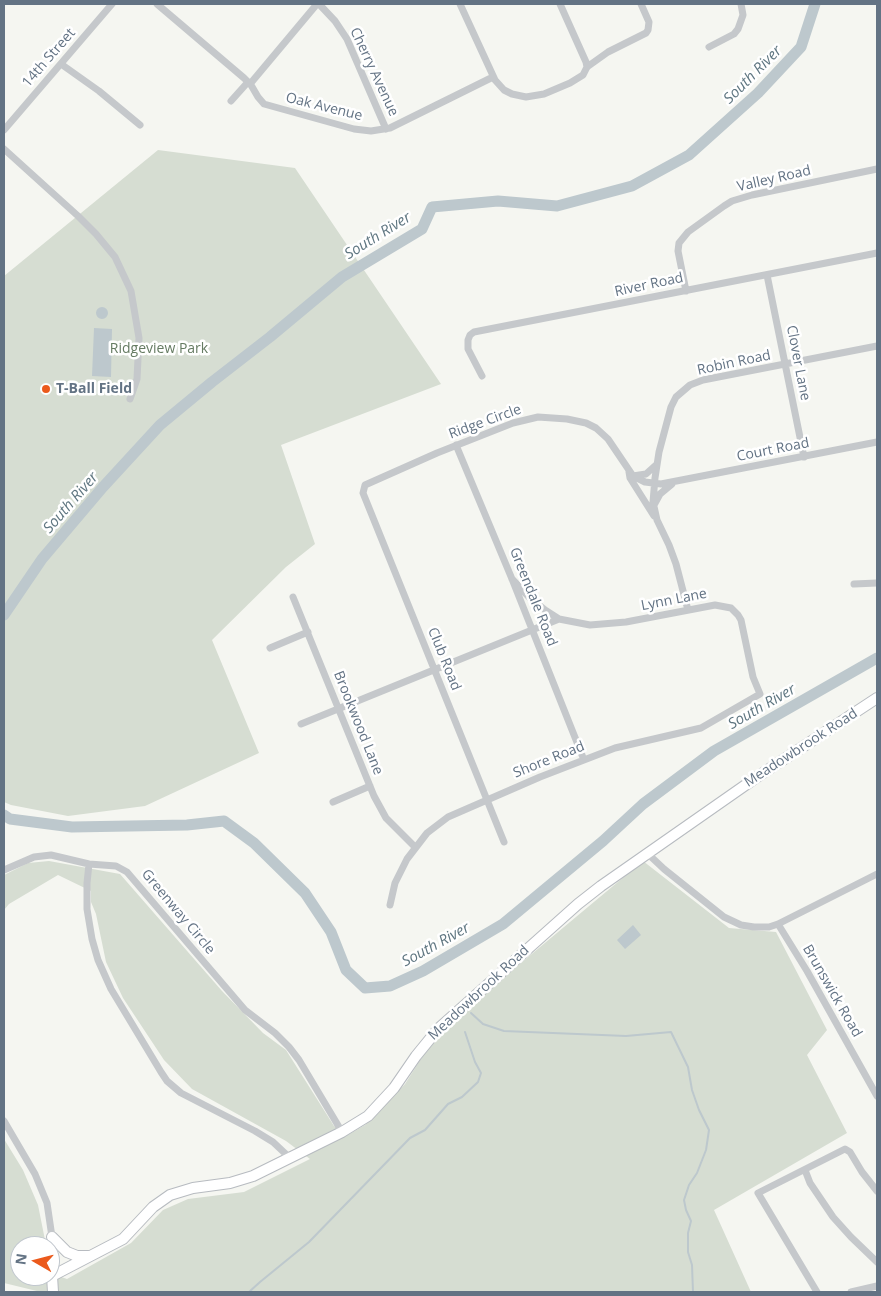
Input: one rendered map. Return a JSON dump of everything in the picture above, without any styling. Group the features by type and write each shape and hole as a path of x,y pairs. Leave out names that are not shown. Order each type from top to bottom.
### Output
{"street":[{"name":"14th Street","path":"4,130 112,4"},
{"name":"Oak Avenue","path":"157,4 249,82 261,102 364,131 386,129 400,124 493,77"},
{"path":"232,101 318,4"},
{"name":"Cherry Avenue","path":"318,4 335,21 348,39 386,129"},
{"path":"460,4 493,77 499,85 512,94 522,97 534,97 570,83 583,75 586,62 560,4"},
{"path":"586,67 608,52 646,33 649,22 641,4"},
{"path":"709,47 734,34 738,29 742,18 741,4"},
{"path":"61,64 99,91 140,125"},
{"path":"4,150 78,216 105,244 118,264 135,304 139,338 137,379 130,399"},
{"name":"Valley Road","path":"686,290 679,258 679,243 688,232 724,206 732,201 752,195 877,170"},
{"name":"River Road","path":"482,376 468,349 468,340 474,332 877,253"},
{"name":"Clover Lane","path":"767,274 804,457"},
{"name":"Robin Road","path":"654,484 657,462 672,404 684,389 703,380 877,346"},
{"name":"Ridge Circle","path":"364,486 367,482 513,423 551,417 567,418 591,426 604,435 631,474 630,478 656,520 672,551 688,610"},
{"name":"Court Road","path":"654,484 672,483 877,442"},
{"name":"Greendale Road","path":"456,445 533,630 584,760"},
{"path":"631,474 646,474 653,469 657,462"},
{"path":"653,508 660,494 672,483 664,480 656,472"},
{"path":"631,474 645,482 654,484"},
{"name":"Ridge Circle","path":"654,484 653,508 656,520"},
{"name":"Club Road","path":"364,486 363,493 504,842"},
{"name":"Lynn Lane","path":"512,579 529,597 560,619 590,624 626,622 726,605 735,611 741,620 753,677 760,694"},
{"path":"854,584 877,583"},
{"name":"Brookwood Lane","path":"293,597 377,804 386,818 415,847"},
{"path":"301,724 560,619"},
{"path":"270,648 308,632"},
{"name":"Shore Road","path":"390,905 400,870 415,847 427,834 448,817 487,799 632,743 701,728 760,694"},
{"name":"Meadowbrook Road","path":"60,1272 123,1239 153,1207 170,1195 193,1188 242,1180 342,1132 368,1116 384,1100 426,1042 470,999 578,904 647,853 757,777 877,698"},
{"path":"333,802 370,786"},
{"path":"647,853 664,869 732,922 754,928 778,924 877,874"},
{"name":"Greenway Circle","path":"4,870 26,860 41,856 61,857 89,864 116,866 130,874 245,1010 275,1033 289,1047 299,1060 342,1132"},
{"path":"89,864 87,909 98,960 111,989 167,1081 181,1093 273,1142 290,1158"},
{"name":"Brunswick Road","path":"778,924 807,971 877,1096"},
{"path":"4,1121 41,1187 47,1203 52,1236"},
{"path":"818,1292 758,1193 842,1150 848,1150 877,1191"},
{"path":"805,1170 810,1183 833,1217 877,1262"},
{"path":"60,1245 67,1252 78,1256 89,1256"},
{"path":"851,1292 877,1286"}],"green space":[{"name":"Ridgeview Park","path":"158,150 295,168 441,384 281,445 315,544 286,567 212,640 259,753 145,806 68,816 4,802 4,276"},
{"path":"49,861 120,874 222,991 263,1033 286,1050 334,1126 348,1135 365,1125 405,1084 424,1054 450,1024 643,861 729,928 776,932 827,1030 807,1055 847,1133 714,1210 751,1292 41,1292 16,1286 60,1286 60,1277 67,1279 131,1243 163,1210 188,1199 244,1192 310,1159 286,1141 192,1089 164,1060 123,998 106,962 96,914 91,902 91,891 58,875 9,904 4,910 4,875 28,863"},
{"path":"4,1139 23,1170 38,1205 44,1236 10,1236 10,1284 4,1283"}],"shaded area":[{"path":"102,307 108,313 102,319 96,313"},
{"path":"94,328 112,329 111,377 92,376"},
{"path":"633,925 641,935 625,949 617,940"}],"waterway":[{"name":"South River","path":"4,615 42,559 103,487 160,425 342,277 422,229 432,207 498,201 557,206 632,186 689,155 758,93 801,47 815,4"},
{"name":"South River","path":"4,815 10,819 72,827 187,825 224,821 254,843 305,893 331,932 346,970 365,988 390,986 423,971 503,924 603,841 643,804 714,751 877,658"},
{"path":"471,1013 483,1024 504,1031 626,1036 671,1032 688,1067 692,1090 709,1130 706,1150 684,1200 691,1221 688,1233 688,1252 692,1265 693,1292"},
{"path":"249,1292 309,1242 410,1138 425,1130 448,1104 462,1097 478,1082 481,1073 475,1062 465,1032"}],"place":[{"name":"T-Ball Field","path":"46,389"}]}
